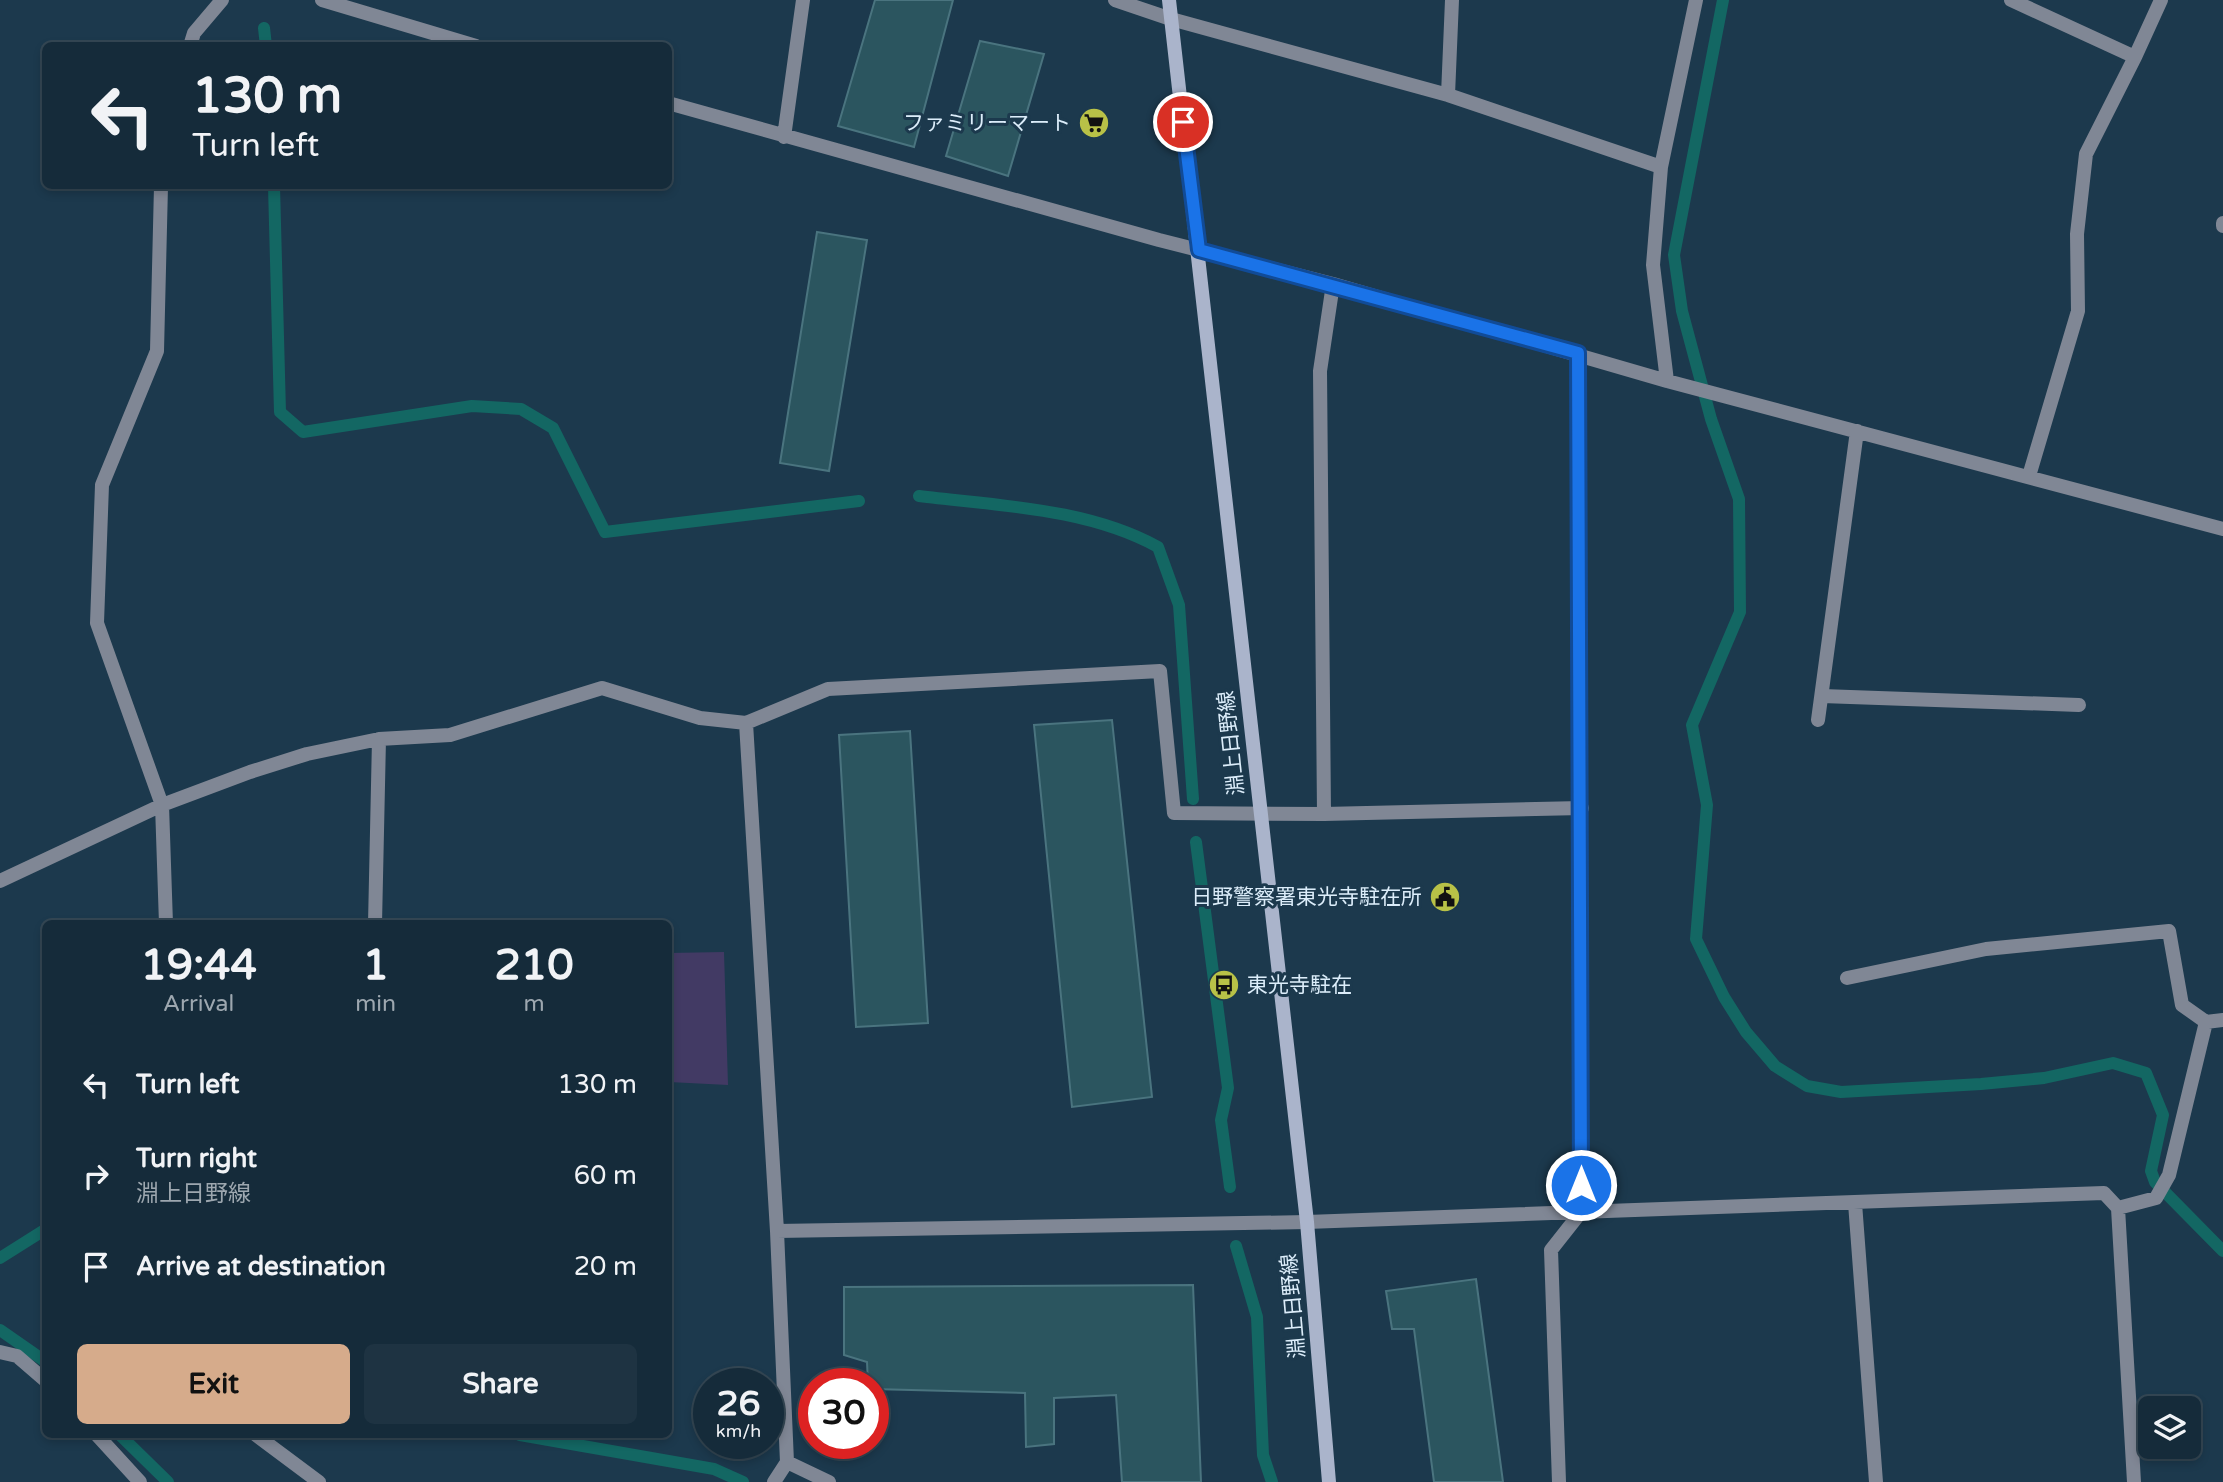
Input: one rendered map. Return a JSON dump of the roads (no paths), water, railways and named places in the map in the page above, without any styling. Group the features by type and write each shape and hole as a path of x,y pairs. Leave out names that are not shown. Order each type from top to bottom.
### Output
{"main road":[{"name":"淵上日野線","path":"1169,0 1307,1222 1329,1482"}],"street":[{"path":"191,42 194,33 222,0"},
{"path":"322,0 463,42"},
{"path":"784,137 803,0"},
{"path":"1115,0 1171,19 1448,95 1661,167"},
{"path":"1448,95 1452,0"},
{"path":"1667,381 1653,265 1661,167 1696,0"},
{"path":"2011,0 2134,57"},
{"path":"2029,476 2078,311 2077,234 2086,154 2161,0"},
{"path":"672,104 784,137 1332,284 1578,353 1667,381 2223,529"},
{"path":"161,189 157,351 102,485 97,623 162,805 166,920"},
{"path":"1324,814 1320,371 1332,284"},
{"path":"1559,1482 1551,1250 1581,1212 1582,808 1578,353"},
{"path":"1818,720 1857,431"},
{"path":"0,881 162,805 307,754 379,739 450,735 602,688 700,718 746,723 828,689 1160,671 1174,813 1324,814 1582,808"},
{"path":"1822,696 2079,705"},
{"path":"746,723 777,1231 787,1462 774,1481"},
{"path":"375,920 379,739"},
{"path":"1847,978 1986,949 2169,930 2182,1005 2206,1022 2223,1020"},
{"path":"2118,1209 2156,1199 2169,1175 2206,1022"},
{"path":"777,1231 1307,1222 2104,1194 2118,1209 2134,1482"},
{"path":"1855,1202 1876,1482"},
{"path":"0,1352 17,1356 42,1378"},
{"path":"100,1438 140,1482"},
{"path":"260,1438 320,1482"},
{"path":"787,1462 829,1482"}],"waterway":[{"path":"1723,0 1674,255 1682,311 1711,419 1739,499 1740,612 1692,725 1707,805 1696,939 1724,997 1746,1032 1775,1066 1807,1086 1841,1092 1981,1084 2044,1078 2113,1063 2146,1073 2163,1115 2151,1171 2155,1182 2223,1251"},
{"path":"264,28 266,42"},
{"path":"274,189 280,412 303,432 472,406 521,409 553,428 605,532 859,501"},
{"path":"919,496 1072,516 1131,534 1158,547 1179,605 1193,799"},
{"path":"1196,842 1228,1088 1221,1120 1230,1187"},
{"path":"0,1258 42,1232"},
{"path":"1236,1246 1257,1317 1263,1455 1272,1482"},
{"path":"0,1330 42,1359"},
{"path":"123,1438 168,1482"},
{"path":"537,1438 714,1469 743,1482"}],"place":[{"name":"ファミリーマート","path":"1094,123"},
{"name":"日野警察署東光寺駐在所","path":"1445,897"},
{"name":"東光寺駐在","path":"1224,985"}]}
